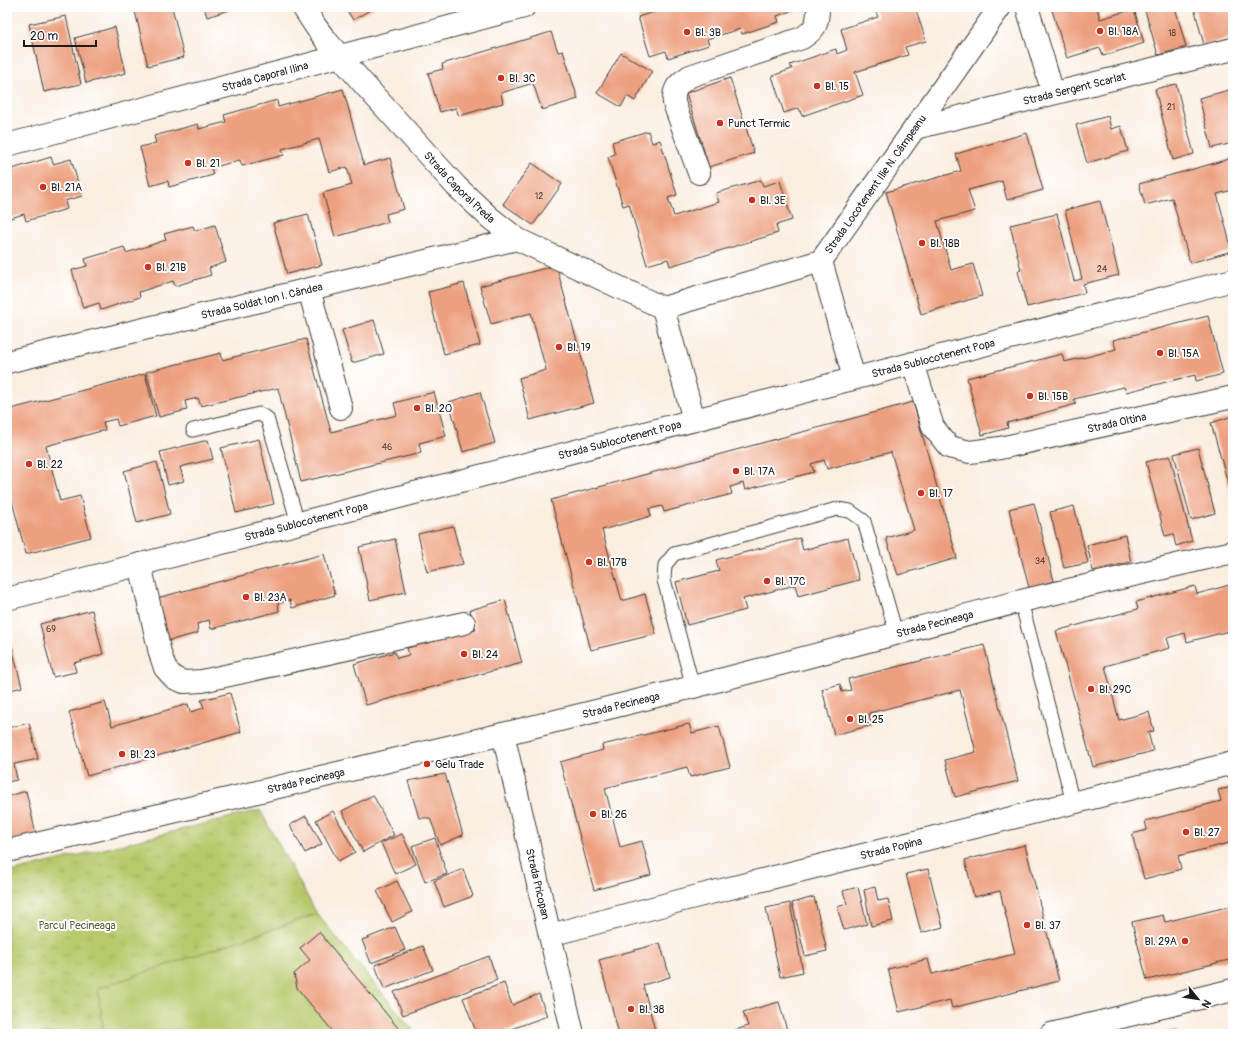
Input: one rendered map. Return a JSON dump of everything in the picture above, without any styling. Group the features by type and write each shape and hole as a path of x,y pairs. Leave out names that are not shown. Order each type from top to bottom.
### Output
{"street":[{"name":"Strada Caporal Preda","path":"303,7 316,27 361,81 456,186 489,217 517,239 663,308"},
{"name":"Strada Caporal Ilina","path":"7,145 524,7"},
{"path":"699,173 674,103 673,93 679,82 690,76 802,38 813,31 818,17 818,7"},
{"path":"1027,7 1053,93"},
{"name":"Strada Locotenent Ilie N. Câmpeanu","path":"854,378 821,261 915,128 993,11"},
{"name":"Strada Sergent Scarlat","path":"915,128 1233,49"},
{"name":"Strada Soldat Ion I. Cândea","path":"7,362 517,239"},
{"path":"694,420 663,308 821,261"},
{"name":"Strada Sublocotenent Popa","path":"7,598 1233,280"},
{"path":"309,289 341,408"},
{"name":"Strada Oltina","path":"913,363 933,428 949,447 970,452 1000,448 1233,397"},
{"name":"Strada Pecineaga","path":"7,851 503,734 693,687 1021,601 1233,552"},
{"path":"140,564 160,653 165,668 174,678 184,682 202,681 464,623"},
{"name":"Strada Pricopan","path":"503,734 573,1034"},
{"name":"Strada Popina","path":"550,935 698,896 1233,763"},
{"path":"1051,1034 1233,990"}],"lane":[{"path":"193,430 259,414 267,418 298,523"},
{"path":"693,687 664,580 665,565 674,554 836,509 850,511 864,521 896,633"},
{"path":"1021,601 1074,803"}],"green space":[{"name":"Parcul Pecineaga","path":"260,810 317,914 99,989 104,1034 7,1034 7,873"},
{"path":"317,914 416,1034 104,1034 98,989 110,985 110,983 120,981"}],"building":[{"path":"134,7 172,7 184,57 148,66"},
{"path":"204,7 239,7 207,17"},
{"path":"345,7 375,7 353,20"},
{"name":"Bl. 3B","path":"652,7 794,7 794,10 777,16 779,22 742,34 740,29 707,39 709,45 668,58 666,51 650,56 638,17 654,12"},
{"path":"874,7 915,7 926,41 905,47 908,55 855,72 863,95 802,116 799,108 784,113 772,76 792,69 790,65 836,49 837,54 847,50 841,29 878,17"},
{"name":"Bl. 18A","path":"1051,7 1097,7 1100,19 1134,9 1144,43 1103,56 1100,48 1067,58"},
{"path":"1144,7 1175,7 1186,47 1158,55"},
{"path":"1194,7 1233,7 1233,37 1204,45"},
{"path":"66,16 81,84 44,92 29,24"},
{"path":"115,27 126,73 86,83 75,38"},
{"name":"Bl. 3C","path":"551,32 558,52 563,51 578,99 542,110 533,83 501,93 503,103 459,116 456,108 440,112 428,73 443,69 442,64"},
{"path":"621,53 652,71 635,101 627,96 621,107 597,93"},
{"name":"Punct Termic","path":"730,78 754,153 709,167 686,93"},
{"path":"1176,84 1194,154 1173,160 1155,89"},
{"name":"Bl. 21","path":"343,89 364,165 390,158 404,209 386,214 388,222 335,237 323,193 352,185 347,167 329,172 319,139 282,149 284,155 242,166 240,160 211,168 213,175 169,187 168,181 150,186 140,147 156,143 154,136 198,124 199,129 226,122 224,115 277,100 278,107"},
{"path":"1233,89 1233,143 1212,148 1199,98"},
{"path":"1108,116 1111,129 1121,126 1128,151 1087,163 1076,125"},
{"name":"Bl. 3E","path":"648,131 652,143 660,140 677,195 668,198 674,216 719,202 716,193 761,180 763,186 780,181 792,220 776,225 778,233 670,266 668,259 647,265 629,204 623,206 608,157 615,154 612,142"},
{"name":"Bl. 18B","path":"1027,133 1043,190 1007,200 1002,181 968,190 975,211 937,221 951,270 973,264 982,296 921,314 886,192 961,171 956,154"},
{"name":"Bl. 21A","path":"51,157 53,164 71,159 82,196 65,201 67,209 26,221 24,214 7,219 7,178 10,177 9,170"},
{"path":"1233,158 1233,190 1217,194 1232,251 1190,263 1172,198 1145,205 1139,184"},
{"path":"532,163 562,184 533,225 503,204"},
{"path":"1100,201 1119,275 1083,284 1085,293 1027,307 1018,271 1021,270 1010,225 1057,214 1074,281 1082,279 1065,210"},
{"path":"308,214 322,265 287,274 273,223"},
{"name":"Bl. 21B","path":"215,225 226,262 209,268 211,275 175,286 173,281 139,292 140,297 101,310 99,303 83,308 72,270 87,266 85,259 124,247 126,253 166,240 164,234 193,226 195,231"},
{"name":"Bl. 19","path":"556,265 594,403 530,420 519,378 546,370 531,313 491,324 480,286"},
{"path":"464,283 480,345 444,354 428,292"},
{"path":"1208,316 1223,374 1196,381 1195,375 1126,392 1124,387 1074,399 1076,404 1007,423 1008,428 982,435 967,378 1062,354 1064,362 1091,356 1116,349 1113,340"},
{"path":"374,320 384,354 352,363 342,330"},
{"name":"Bl. 20","path":"306,339 331,432 397,415 394,403 434,392 446,436 419,443 421,453 301,482 278,388 201,406 198,398 185,401 187,410 159,417 146,372 221,353 222,360"},
{"name":"Bl. 22","path":"145,374 156,416 118,426 116,419 103,422 105,430 46,446 60,501 80,496 91,537 26,554 7,482 7,410"},
{"path":"480,392 495,443 463,452 449,402"},
{"path":"913,402 957,558 898,575 886,538 914,530 891,452 827,469 824,460 811,464 814,472 745,490 743,483 730,487 732,494 664,512 662,506 649,509 651,516 602,530 622,601 645,594 656,634 591,650 551,500"},
{"path":"1233,416 1233,501 1211,423"},
{"path":"259,439 274,504 236,513 221,448"},
{"path":"208,440 213,459 180,467 184,481 168,485 160,452"},
{"path":"1198,448 1215,513 1191,520 1174,454"},
{"path":"1170,456 1192,541 1176,546 1173,534 1165,536 1146,462"},
{"path":"157,462 170,514 137,523 124,471"},
{"path":"1034,503 1054,581 1029,588 1009,509"},
{"path":"1074,506 1088,563 1064,568 1050,512"},
{"path":"453,526 463,564 427,572 418,534"},
{"path":"1125,535 1131,562 1093,571 1087,545"},
{"name":"Bl. 17C","path":"800,538 803,550 848,538 859,580 798,596 795,585 743,599 746,610 687,625 676,582 719,571 716,560"},
{"path":"395,539 406,592 370,600 359,547"},
{"name":"Bl. 23A","path":"324,554 335,595 292,608 290,600 278,603 279,611 211,629 209,620 197,624 198,633 167,641 157,598"},
{"name":"Bl. 29C","path":"1233,584 1233,630 1187,642 1185,633 1167,638 1170,648 1105,666 1119,720 1149,712 1154,731 1148,732 1153,751 1093,767 1056,631 1138,609 1136,602 1195,586 1197,594"},
{"name":"Bl. 24","path":"505,600 522,663 366,705 354,664 395,652 397,658 409,655 407,648 476,630 470,610"},
{"path":"92,610 103,654 74,663 76,672 53,677 40,624"},
{"path":"11,644 22,687 7,691 7,645"},
{"name":"Bl. 25","path":"984,645 1018,781 955,797 945,760 976,752 960,690 869,713 872,725 834,735 822,689 840,684 842,692 851,690 848,679"},
{"name":"Bl. 23","path":"230,693 241,732 87,776 69,712 105,702 112,726 188,704 190,712 204,708 201,700"},
{"path":"29,723 38,759 14,764 17,780 7,782 7,728"},
{"name":"Bl. 26","path":"689,724 692,733 719,726 730,767 690,777 687,767 605,788 620,847 642,841 651,875 594,890 560,762 603,750 602,745"},
{"path":"445,774 463,835 440,845 430,818 419,818 408,781"},
{"name":"Bl. 27","path":"1233,787 1233,842 1178,856 1181,869 1144,879 1132,834 1147,830 1145,821 1221,801 1218,790"},
{"path":"26,791 36,834 8,841 7,799 9,796"},
{"path":"373,795 394,835 363,852 342,811"},
{"path":"333,811 355,852 338,861 316,820"},
{"path":"306,816 322,844 305,853 290,825"},
{"path":"402,834 416,864 395,874 381,843"},
{"path":"435,838 447,874 425,882 412,846"},
{"name":"Bl. 37","path":"1025,845 1059,981 952,1008 950,1000 899,1012 888,969 928,959 932,974 1015,954 1000,891 974,897 965,860"},
{"path":"463,869 473,896 444,907 434,881"},
{"path":"928,869 943,927 921,933 906,874"},
{"path":"397,881 412,912 392,922 377,891"},
{"path":"858,887 867,924 844,930 837,907 847,904 843,891"},
{"path":"875,887 878,901 888,899 893,921 871,926 864,890"},
{"path":"814,897 827,951 805,956 792,903"},
{"path":"790,903 803,972 780,977 766,908"},
{"name":"Bl. 29A","path":"1231,906 1233,913 1233,959 1147,980 1132,922 1163,915 1165,922"},
{"path":"395,927 405,950 371,963 362,940"},
{"path":"319,932 403,1034 335,1034 297,988 294,974 310,960 300,948"},
{"name":"Bl. 38","path":"660,943 670,977 643,985 656,1034 619,1034 599,960"},
{"path":"423,946 433,970 384,989 375,965"},
{"path":"489,956 497,980 403,1015 394,992"},
{"path":"504,983 512,1005 539,994 547,1016 498,1034 477,1034 463,998"},
{"path":"779,1002 788,1034 722,1034 748,1026 743,1012"},
{"path":"1177,1029 1178,1034 1158,1034 1158,1033"}],"place":[{"name":"Bl. 18A","path":"1100,31"},
{"name":"Bl. 3B","path":"687,32"},
{"name":"Bl. 3C","path":"501,78"},
{"name":"Bl. 15","path":"817,86"},
{"name":"Punct Termic","path":"720,123"},
{"name":"Bl. 21","path":"188,163"},
{"name":"Bl. 21A","path":"43,187"},
{"name":"Bl. 3E","path":"752,200"},
{"name":"Bl. 18B","path":"922,243"},
{"name":"Bl. 21B","path":"148,267"},
{"name":"Bl. 19","path":"559,347"},
{"name":"Bl. 15A","path":"1160,353"},
{"name":"Bl. 15B","path":"1030,396"},
{"name":"Bl. 20","path":"417,408"},
{"name":"Bl. 22","path":"29,464"},
{"name":"Bl. 17A","path":"736,471"},
{"name":"Bl. 17","path":"921,493"},
{"name":"Bl. 17B","path":"589,562"},
{"name":"Bl. 17C","path":"767,581"},
{"name":"Bl. 23A","path":"246,597"},
{"name":"Bl. 24","path":"464,654"},
{"name":"Bl. 29C","path":"1091,689"},
{"name":"Bl. 25","path":"850,719"},
{"name":"Bl. 23","path":"122,754"},
{"name":"Gelu Trade","path":"427,764"},
{"name":"Bl. 26","path":"593,814"},
{"name":"Bl. 27","path":"1186,832"},
{"name":"Bl. 37","path":"1027,925"},
{"name":"Bl. 29A","path":"1185,941"},
{"name":"Bl. 38","path":"631,1009"}]}
